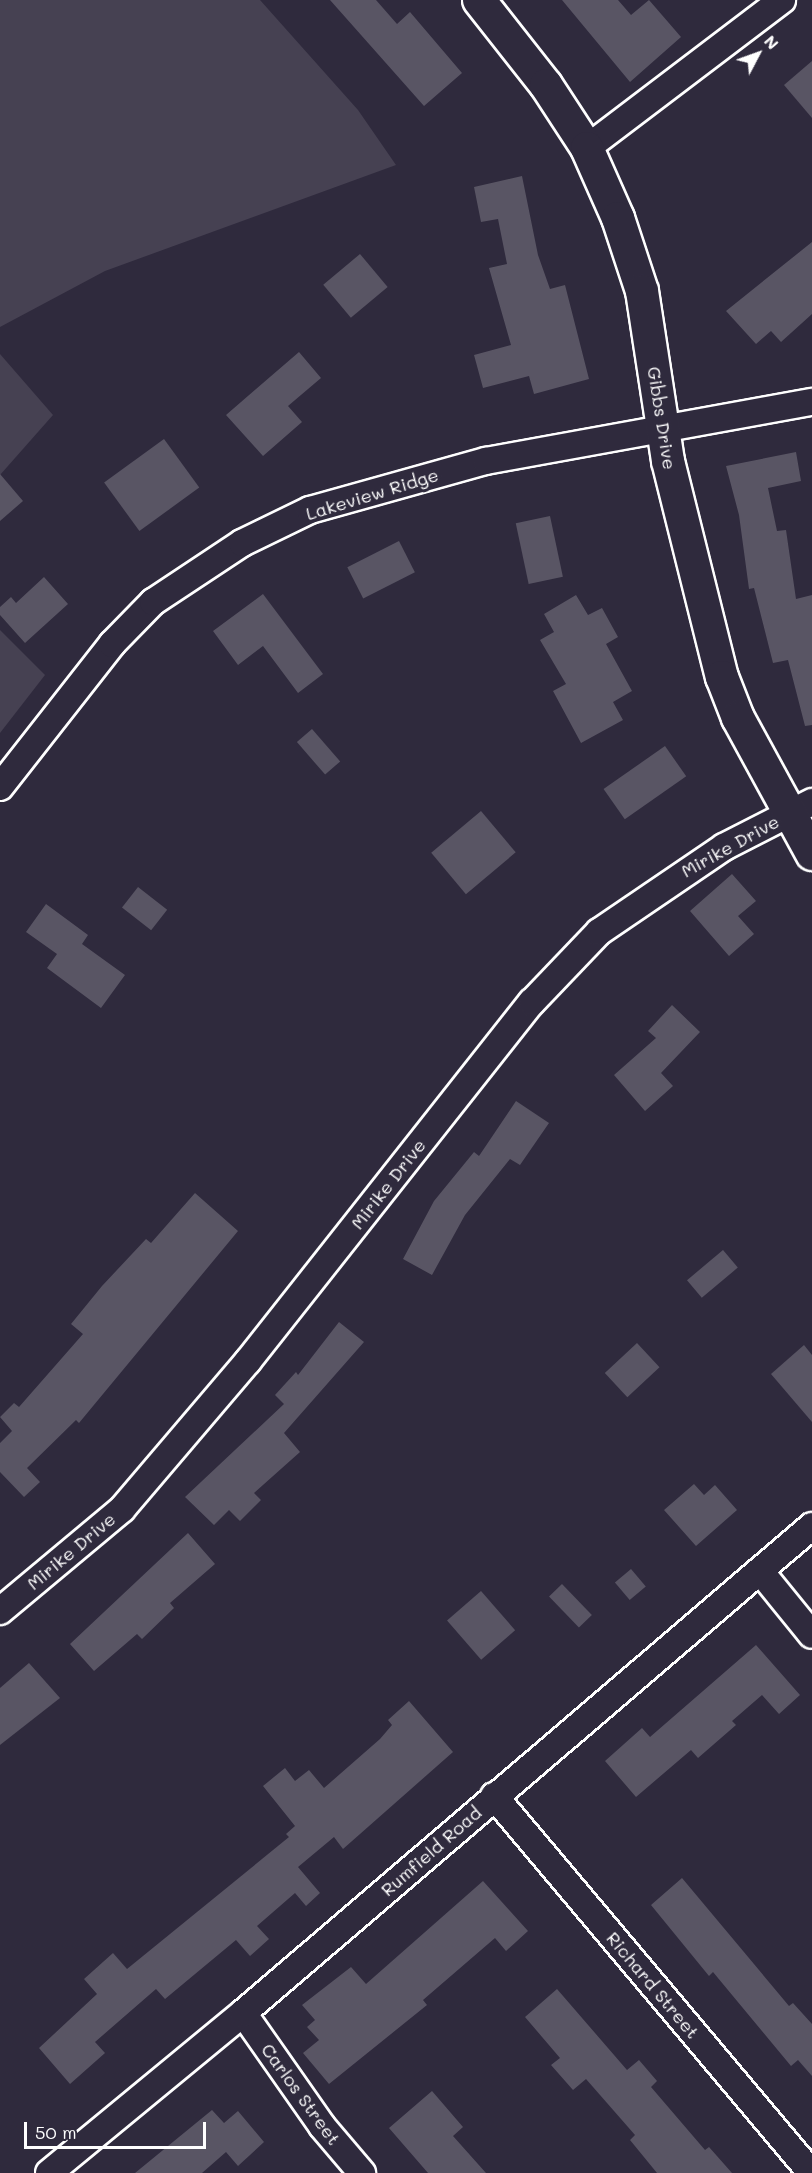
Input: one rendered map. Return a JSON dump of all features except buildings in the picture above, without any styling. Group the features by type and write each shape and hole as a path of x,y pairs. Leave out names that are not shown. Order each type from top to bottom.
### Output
{"street":[{"name":"Gibbs Drive","path":"479,0 546,85 587,148 618,218 642,291 663,431 722,677 738,718 800,808 812,854"},
{"path":"587,148 782,0"},
{"name":"Lakeview Ridge","path":"0,787 112,644 153,602 242,543 310,510 393,484 486,461 663,431 812,402"},
{"name":"Mirike Drive","path":"0,1611 122,1509 248,1360 532,1002 599,932 668,882 800,808"},
{"name":"Rumfield Road","path":"49,2173 243,2013 812,1526"},
{"path":"760,1571 812,1635"},
{"name":"Richard Street","path":"494,1796 812,2173"},
{"name":"Carlos Street","path":"243,2013 322,2126 362,2173"}],"shaded area":[{"path":"0,0 260,0 358,110 396,165 105,271 0,327"},
{"path":"0,354 53,415 0,475"},
{"path":"0,630 45,675 0,733"}]}
